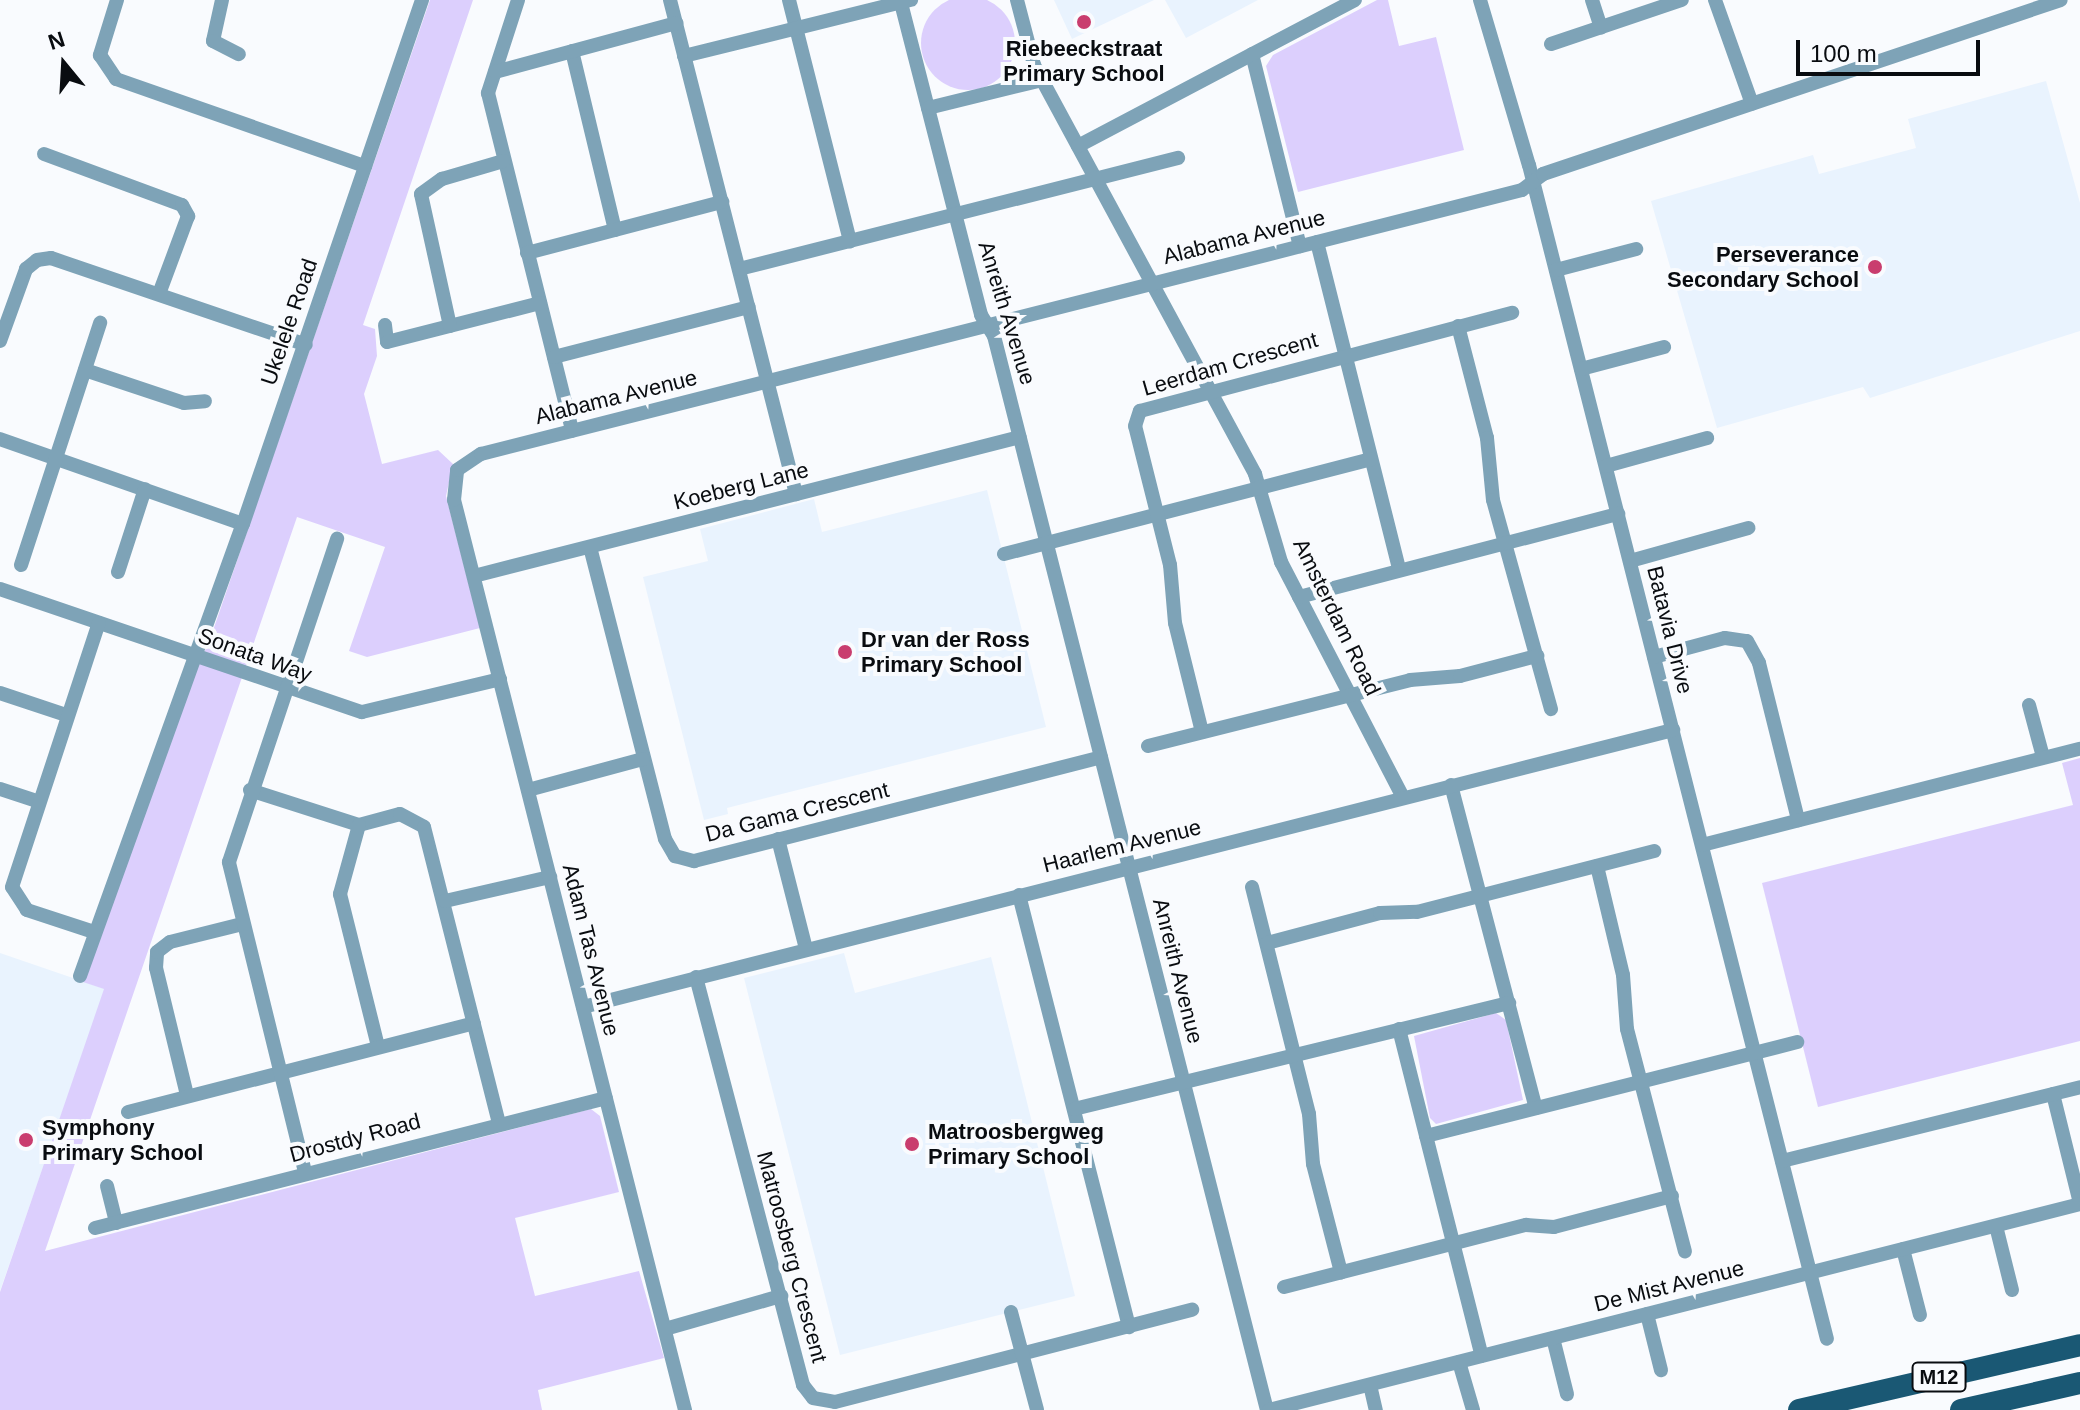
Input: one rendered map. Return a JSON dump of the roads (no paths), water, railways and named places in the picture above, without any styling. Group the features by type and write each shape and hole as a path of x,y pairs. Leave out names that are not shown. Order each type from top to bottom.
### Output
{"main road":[{"name":"M12","path":"1799,1410 2080,1345"},
{"name":"M12","path":"1961,1410 2080,1383"}],"street":[{"path":"117,0 100,55 116,79 365,166"},
{"path":"222,0 213,41 239,54"},
{"name":"Ukelele Road","path":"80,976 306,345 422,0"},
{"path":"518,0 488,93 572,431"},
{"path":"670,0 796,494"},
{"path":"789,0 850,241"},
{"name":"Amsterdam Road","path":"1017,0 1029,53 1042,80 1154,283 1261,489 1281,562 1403,797"},
{"path":"1078,146 1355,0"},
{"name":"Batavia Drive","path":"1480,0 1533,181 1827,1339"},
{"path":"1592,0 1601,28"},
{"path":"1551,44 1682,0"},
{"path":"1715,0 1752,104"},
{"name":"Alabama Avenue","path":"454,500 452,485 467,460 1522,190 1533,181 2061,0"},
{"path":"684,56 906,1"},
{"name":"Anreith Avenue","path":"906,1 928,108 1020,437 1268,1410"},
{"path":"495,72 676,23"},
{"path":"572,51 615,230"},
{"path":"1252,54 1300,246"},
{"path":"928,108 1042,80"},
{"path":"44,154 182,205 188,216 159,294"},
{"path":"739,269 1178,158"},
{"path":"450,326 421,194 442,179 503,161"},
{"path":"527,253 722,202"},
{"path":"1317,242 1399,569"},
{"path":"1556,270 1636,249"},
{"path":"0,341 26,269 37,260 51,258 306,345"},
{"path":"385,325 387,342 540,303"},
{"path":"554,357 749,307"},
{"name":"Leerdam Crescent","path":"1202,732 1137,415 1147,406 1512,313"},
{"path":"21,565 100,323"},
{"path":"1458,326 1487,438 1489,480 1551,709"},
{"path":"1581,369 1664,347"},
{"path":"85,370 184,403 205,401"},
{"name":"Koeberg Lane","path":"474,576 1020,437"},
{"path":"1606,466 1707,438"},
{"path":"0,439 243,524"},
{"path":"1004,554 1371,459"},
{"path":"118,572 145,489"},
{"name":"Adam Tas Avenue","path":"454,500 685,1410"},
{"path":"1299,597 1618,514"},
{"path":"1630,561 1748,528"},
{"path":"305,1172 229,862 250,790 288,690 337,539"},
{"name":"Da Gama Crescent","path":"590,547 665,839 675,856 694,861 1101,757"},
{"name":"Sonata Way","path":"0,589 288,690 362,712 500,679"},
{"path":"94,932 27,910 15,896 12,887 37,801 99,623"},
{"path":"1654,657 1725,638 1747,641 1759,663 1798,820"},
{"path":"1148,746 1350,695 1537,656"},
{"path":"0,693 66,715"},
{"path":"2029,705 2043,757"},
{"name":"Haarlem Avenue","path":"583,1007 1673,730"},
{"path":"1702,845 2080,749"},
{"path":"528,790 643,759"},
{"path":"1451,785 1536,1108"},
{"path":"0,789 37,801"},
{"path":"250,790 359,825 400,814 416,820 429,836 499,1124"},
{"path":"359,825 340,894 378,1046"},
{"path":"778,839 806,949"},
{"path":"1267,943 1380,913 1417,912 1654,851"},
{"path":"1597,866 1642,1082 1685,1252"},
{"path":"445,901 550,877"},
{"path":"1252,887 1309,1114 1313,1164 1341,1272"},
{"path":"1019,895 1129,1327"},
{"path":"187,1095 156,968 157,952 170,942 242,924"},
{"name":"Matroosberg Crescent","path":"696,977 803,1385 819,1400 835,1402 1192,1310"},
{"path":"1074,1109 1509,1003"},
{"path":"128,1112 474,1023"},
{"path":"1399,1029 1482,1356"},
{"path":"1426,1136 1797,1042"},
{"path":"1782,1161 2080,1087"},
{"path":"2053,1094 2080,1204"},
{"name":"Drostdy Road","path":"95,1228 305,1172 606,1098"},
{"path":"107,1186 116,1223"},
{"path":"1284,1287 1526,1225 1563,1225 1672,1196"},
{"name":"De Mist Avenue","path":"1268,1410 2080,1204"},
{"path":"1996,1226 2012,1290"},
{"path":"1903,1249 1920,1315"},
{"path":"665,1329 781,1296"},
{"path":"1011,1312 1037,1410"},
{"path":"1647,1314 1661,1370"},
{"path":"1553,1338 1567,1394"},
{"path":"1459,1362 1473,1410"},
{"path":"1370,1385 1376,1410"}],"place":[{"name":"Riebeeckstraat Primary School","path":"1084,22"},
{"name":"Perseverance Secondary School","path":"1875,267"},
{"name":"Dr van der Ross Primary School","path":"845,652"},
{"name":"Symphony Primary School","path":"26,1140"},
{"name":"Matroosbergweg Primary School","path":"912,1144"}]}
